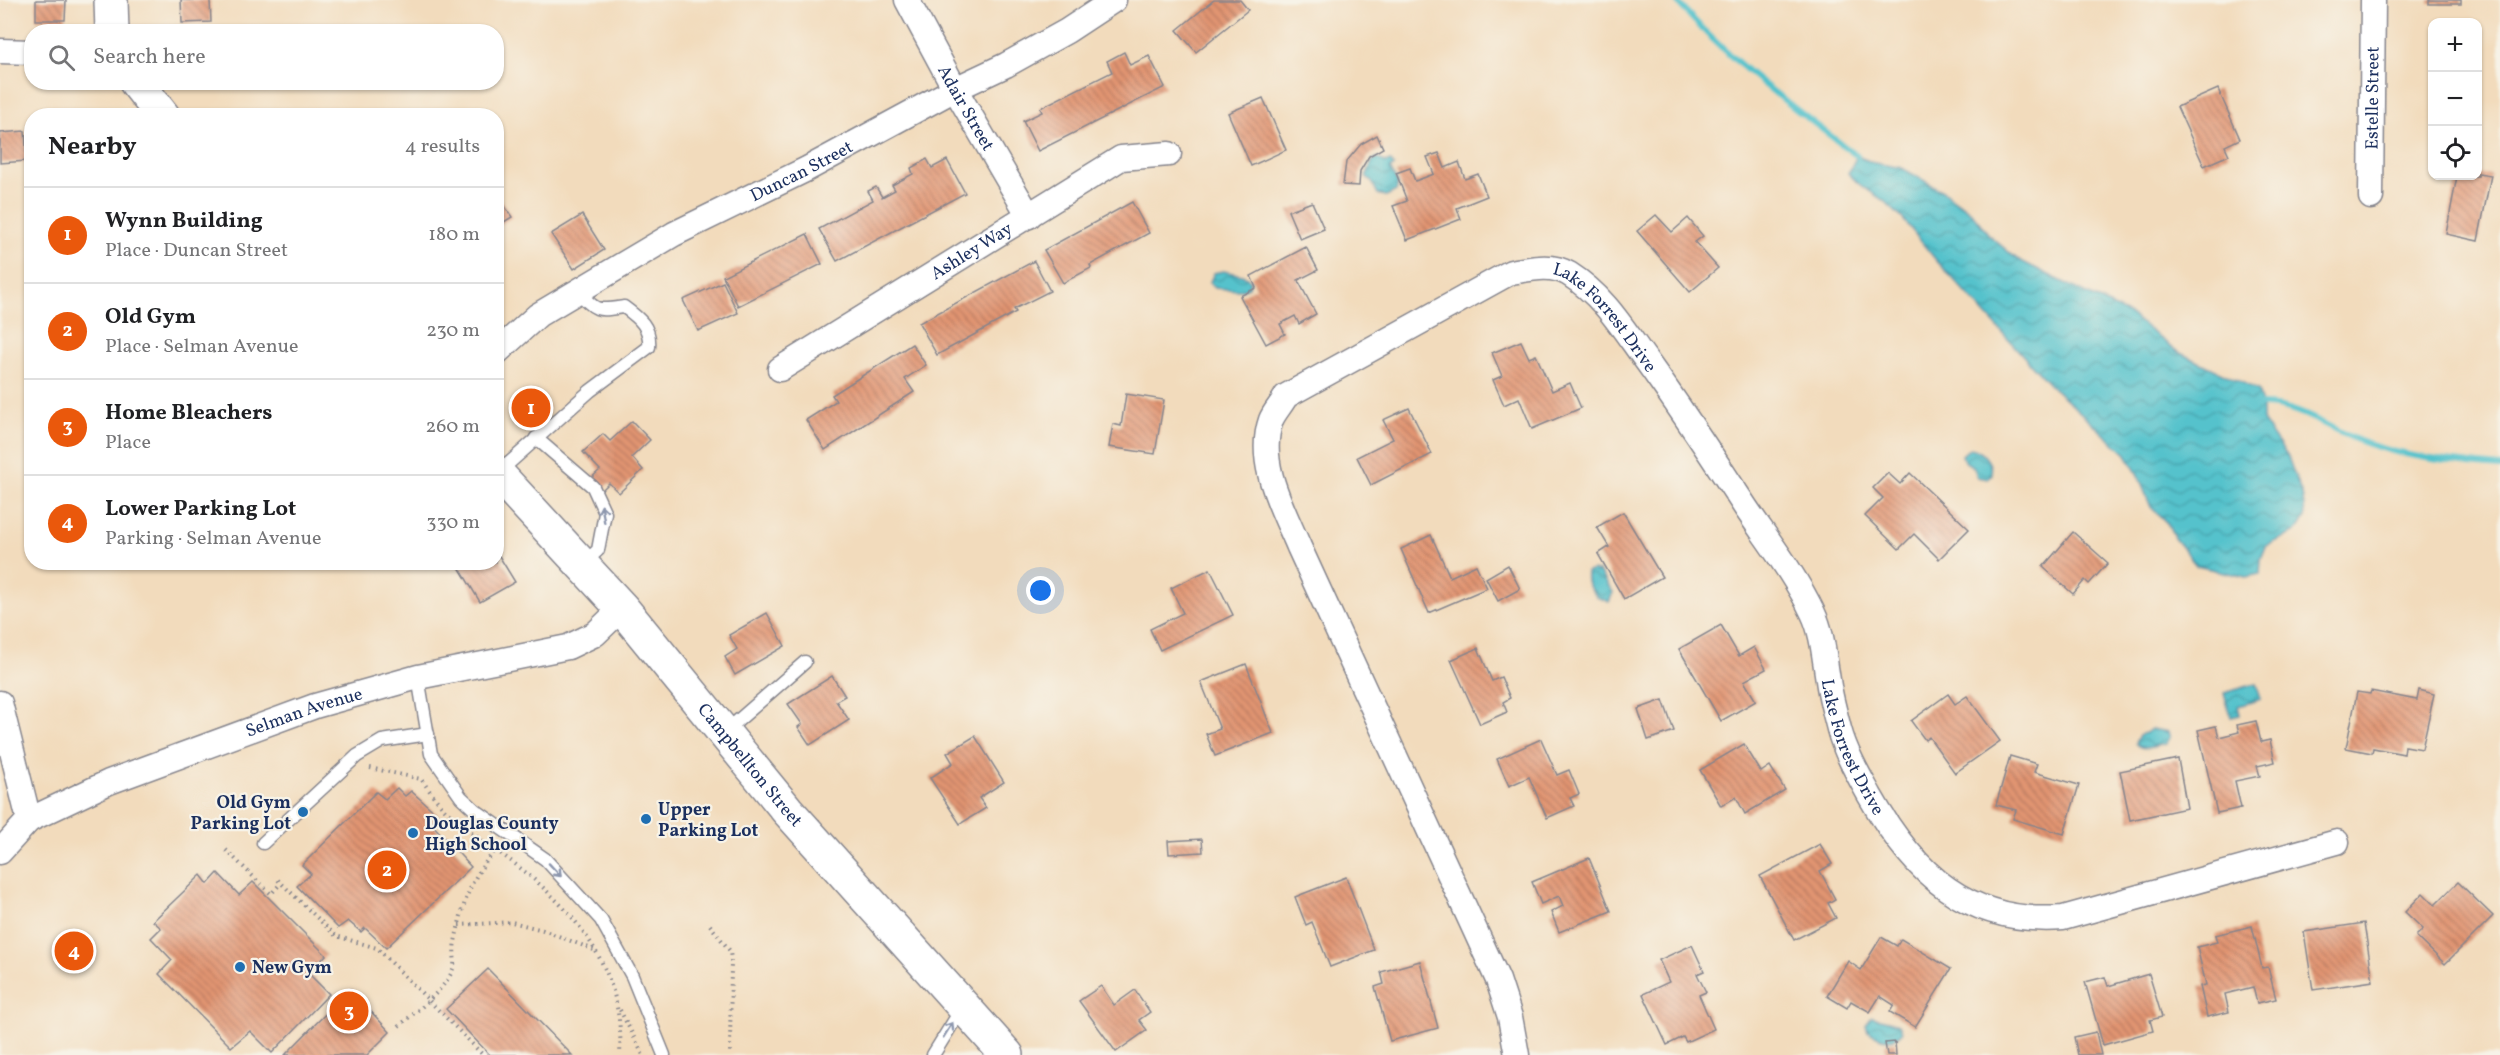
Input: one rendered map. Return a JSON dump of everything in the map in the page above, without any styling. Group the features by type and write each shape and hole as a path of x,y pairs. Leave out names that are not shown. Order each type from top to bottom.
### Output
{"main road":[{"path":"111,0 112,24"},
{"path":"142,90 157,108"},
{"name":"Campbellton Street","path":"504,480 622,608 787,810 1007,1055"}],"street":[{"name":"Adair Street","path":"907,0 955,89 1029,216"},
{"name":"Duncan Street","path":"504,346 538,315 674,234 807,169 955,89 1006,65 1067,31 1114,0"},
{"name":"Estelle Street","path":"2371,196 2373,0"},
{"path":"0,51 24,52"},
{"name":"Ashley Way","path":"780,369 1121,158 1168,154"},
{"name":"Lake Forrest Drive","path":"1517,1055 1510,1017 1498,980 1299,547 1277,495 1266,456 1271,420 1286,396 1510,272 1542,267 1566,273 1600,297 1690,422 1792,575 1814,614 1822,641 1828,683 1840,733 1862,781 1888,827 1908,855 1950,893 2008,915 2040,920 2063,918 2337,842"},
{"name":"Selman Avenue","path":"0,852 29,820 109,782 315,706 418,677 568,647 595,634 622,608"},
{"path":"0,703 29,820"}],"lane":[{"path":"504,466 590,391 650,347 650,337 643,320 624,307 604,310 592,307 578,291"},
{"path":"536,438 593,487 605,513 598,550 582,564"},
{"path":"724,733 805,662"},
{"path":"418,677 431,754 452,786 475,810 545,859 601,920 632,976 664,1055"},
{"path":"264,843 357,756 382,741 428,734"},
{"path":"933,1055 963,1006"}],"path":[{"path":"366,767 421,779 441,806 534,880 580,926 609,976 621,1034 620,1055"},
{"path":"226,850 271,894 280,882 336,936 378,948 483,1055"},
{"path":"399,1026 429,999 454,968 453,954 459,925 476,873 496,850"},
{"path":"459,925 512,922 552,933 596,951"},
{"path":"710,925 730,951 730,1055"},
{"path":"616,1004 643,1055"}],"water":[{"path":"1857,156 1874,163 1902,168 1944,192 1971,212 1990,236 2017,259 2133,317 2178,352 2258,390 2262,405 2262,420 2288,457 2303,498 2305,517 2296,532 2266,546 2261,559 2260,574 2246,577 2197,566 2174,538 2167,523 2151,507 2137,473 2126,454 2049,384 1936,260 1903,219 1848,173"},
{"path":"1377,158 1386,163 1390,161 1394,166 1390,169 1398,184 1396,191 1386,196 1378,194 1371,180 1366,177 1373,160"},
{"path":"1223,271 1242,275 1250,280 1249,287 1240,290 1214,288 1210,282 1214,273"},
{"path":"1970,448 1979,451 1988,461 1992,474 1988,479 1977,477 1974,467 1964,461 1962,455"},
{"path":"1594,570 1596,573 1598,571 1613,592 1609,602 1597,597 1589,586 1587,572"},
{"path":"2256,684 2261,699 2238,706 2240,715 2231,717 2224,693"},
{"path":"2151,729 2168,732 2170,738 2166,744 2145,748 2138,746 2135,743 2139,735"},
{"path":"1872,1017 1899,1024 1902,1032 1890,1039 1877,1036 1868,1031 1866,1025"}],"building":[{"path":"36,0 66,0 65,20 36,20"},
{"path":"181,0 210,0 211,22 182,23"},
{"path":"1214,0 1240,0 1248,10 1196,52 1177,30"},
{"path":"2429,0 2461,0 2461,4 2429,4"},
{"path":"1124,52 1130,65 1149,56 1165,87 1038,151 1023,121 1042,112 1040,108 1112,72 1107,61"},
{"path":"2218,89 2240,139 2225,146 2229,155 2204,166 2177,107"},
{"path":"1263,98 1286,150 1251,166 1228,113"},
{"path":"24,131 24,161 0,163 0,133"},
{"path":"1377,135 1383,148 1369,156 1360,171 1359,186 1343,185 1346,162 1361,144"},
{"path":"1439,153 1445,168 1459,162 1465,179 1478,174 1487,196 1457,208 1461,219 1407,240 1393,206 1407,201 1396,173 1410,168 1415,181 1434,174 1427,157"},
{"path":"927,159 932,168 947,160 965,193 837,261 819,229 873,200 868,191 876,187 882,197 895,190 892,185 913,174 911,168"},
{"path":"2482,174 2491,175 2478,241 2446,234 2456,180 2482,180"},
{"path":"1132,202 1149,233 1090,265 1091,268 1063,283 1044,250"},
{"path":"1312,202 1324,229 1300,239 1288,211"},
{"path":"504,205 512,217 504,222"},
{"path":"582,215 604,250 574,269 551,234"},
{"path":"1656,215 1672,232 1688,218 1703,236 1695,242 1718,268 1690,292 1637,231"},
{"path":"807,234 822,264 738,306 723,276"},
{"path":"1306,247 1318,270 1298,280 1316,314 1299,324 1295,316 1280,324 1285,334 1266,344 1240,296 1256,288 1251,276"},
{"path":"1034,261 1050,291 1014,309 1016,312 937,355 919,323"},
{"path":"723,282 738,313 698,331 683,300"},
{"path":"1521,341 1529,358 1536,355 1552,391 1570,383 1581,408 1532,429 1519,398 1504,405 1493,380 1502,376 1492,353"},
{"path":"912,344 926,365 905,379 914,392 825,450 806,420 836,401 832,395"},
{"path":"536,391 549,407 526,426 513,410"},
{"path":"1126,394 1164,400 1155,454 1109,447 1113,424 1121,426"},
{"path":"1409,408 1432,454 1371,485 1357,457 1393,439 1383,420"},
{"path":"632,421 650,440 632,457 643,470 619,493 609,483 601,491 590,479 600,470 583,452 603,434 610,441"},
{"path":"1888,473 1900,484 1910,473 1969,529 1939,559 1914,534 1899,549 1865,516 1883,498 1873,488"},
{"path":"1623,512 1662,577 1624,599 1598,554 1609,547 1597,527"},
{"path":"2073,532 2108,563 2089,584 2085,580 2073,594 2043,567"},
{"path":"1431,535 1450,577 1476,565 1487,588 1429,613 1401,549"},
{"path":"504,564 515,582 480,602 461,570 504,570"},
{"path":"1508,565 1520,589 1498,601 1486,578"},
{"path":"1210,569 1233,615 1160,650 1150,629 1183,613 1171,588"},
{"path":"767,613 785,646 735,675 725,657 737,649 729,635"},
{"path":"1721,625 1739,656 1754,647 1766,669 1744,681 1756,701 1721,721 1679,649"},
{"path":"1478,648 1492,681 1501,677 1510,698 1503,702 1507,712 1480,724 1451,660"},
{"path":"1246,664 1273,733 1215,756 1206,734 1220,729 1201,682"},
{"path":"832,676 845,696 836,701 849,720 810,745 798,727 802,724 788,704"},
{"path":"2419,690 2434,694 2422,749 2405,746 2404,754 2373,748 2372,753 2346,748 2357,692 2370,694 2371,691 2417,700"},
{"path":"1948,694 1955,704 1967,696 2000,741 1955,773 1929,737 1925,740 1911,721"},
{"path":"1663,700 1674,731 1648,740 1638,709"},
{"path":"2256,721 2261,742 2270,740 2275,762 2257,766 2260,776 2235,781 2241,808 2217,813 2198,730 2216,726 2219,737 2239,732 2237,725"},
{"path":"975,736 1004,782 979,798 986,808 960,824 930,778 953,763 947,753"},
{"path":"1541,739 1557,775 1569,770 1579,794 1570,798 1574,806 1547,818 1529,777 1509,786 1497,759"},
{"path":"1744,744 1761,772 1770,766 1785,790 1745,814 1736,797 1721,806 1700,770"},
{"path":"2010,756 2037,764 2034,772 2079,785 2064,834 2013,819 2016,810 1996,805"},
{"path":"2178,759 2187,808 2130,820 2120,771"},
{"path":"397,788 405,796 411,791 438,815 431,823 471,867 386,948 365,928 361,932 348,921 338,928 297,886 311,874 302,865 376,792 385,799"},
{"path":"1202,839 1203,852 1169,854 1168,841"},
{"path":"1820,844 1832,864 1820,871 1835,899 1828,903 1836,918 1794,940 1760,876"},
{"path":"1589,858 1611,911 1559,932 1551,912 1563,906 1559,896 1541,904 1532,882"},
{"name":"New Gym","path":"218,873 239,895 253,882 326,955 309,974 329,994 272,1053 250,1031 231,1047 159,974 172,960 151,938 161,928 153,921 201,875 208,884"},
{"path":"1346,877 1374,950 1330,967 1312,922 1306,925 1295,897"},
{"path":"2458,882 2493,916 2445,964 2416,936 2423,929 2405,912 2423,893 2435,905"},
{"path":"2364,923 2373,981 2313,990 2304,932"},
{"path":"2252,926 2262,968 2268,967 2276,999 2257,1003 2253,987 2225,994 2229,1012 2207,1017 2200,986 2206,985 2197,947 2217,942 2215,935"},
{"path":"1881,937 1897,946 1901,939 1951,969 1915,1027 1890,1012 1894,1005 1880,996 1870,1012 1851,1001 1847,1008 1827,996 1848,961 1861,970"},
{"path":"1692,945 1704,971 1697,974 1706,992 1699,995 1714,1029 1686,1042 1683,1037 1667,1045 1643,994 1669,982 1659,960"},
{"path":"1420,961 1438,1028 1390,1041 1375,987 1384,984 1381,972"},
{"path":"488,969 572,1055 490,1055 446,1009"},
{"path":"2149,974 2162,1017 2150,1020 2153,1031 2103,1045 2085,982 2105,977 2108,986"},
{"path":"1101,986 1114,1005 1135,990 1150,1012 1139,1020 1147,1030 1116,1052 1079,1001"},
{"path":"350,989 390,1032 367,1055 285,1055"},
{"path":"2096,1032 2101,1055 2078,1055 2074,1037"},
{"path":"1895,1042 1896,1055 1887,1055 1885,1043"}],"waterway":[{"path":"1676,0 1739,64 1857,156"},
{"path":"2262,405 2300,413 2376,447 2447,461 2500,467"}],"place":[{"name":"Wynn Building","path":"531,408"},
{"name":"Old Gym Parking Lot","path":"303,812"},
{"name":"Upper Parking Lot","path":"646,819"},
{"name":"Douglas County High School","path":"413,833"},
{"name":"Old Gym","path":"387,870"},
{"name":"Lower Parking Lot","path":"74,951"},
{"name":"New Gym","path":"240,967"},
{"name":"Home Bleachers","path":"349,1011"}]}
